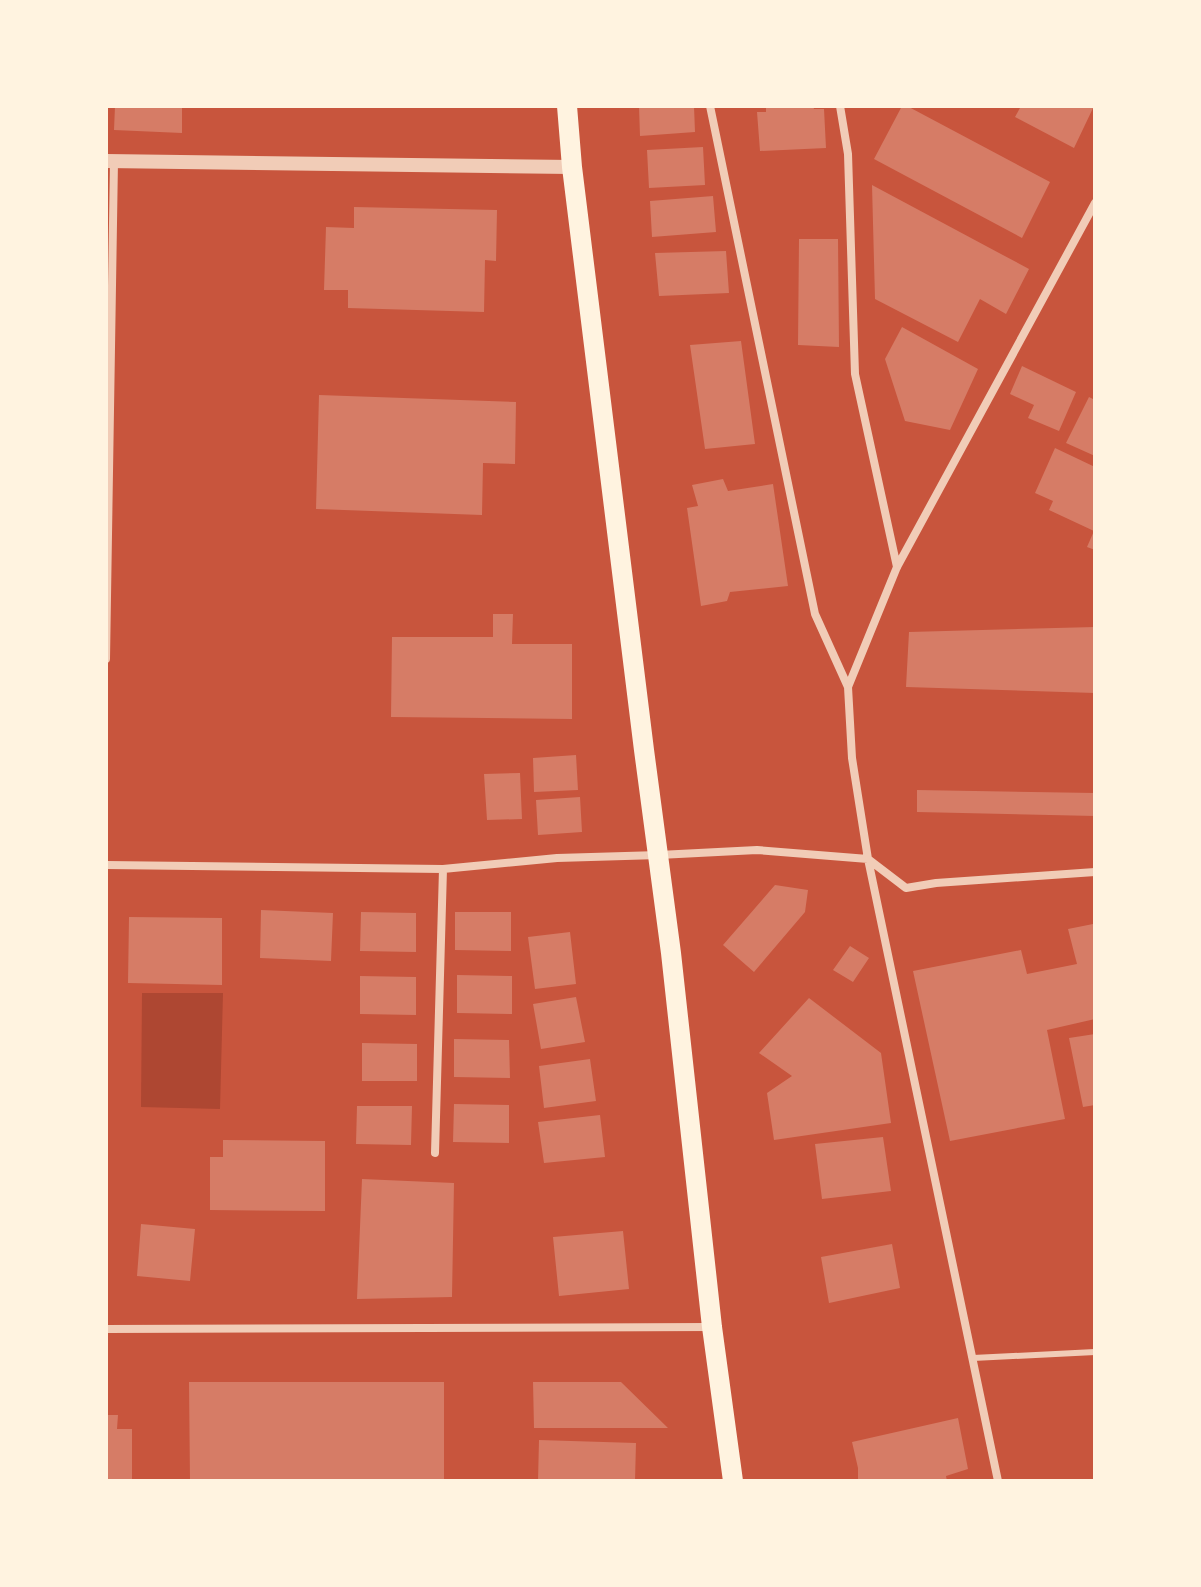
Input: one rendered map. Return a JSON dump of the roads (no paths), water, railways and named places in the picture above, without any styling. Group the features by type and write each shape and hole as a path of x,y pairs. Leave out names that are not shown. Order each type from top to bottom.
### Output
{"main road":[{"path":"567,106 733,1481"}],"street":[{"path":"710,106 815,614 848,687 852,758 868,859 998,1481"},
{"path":"840,106 848,154 855,374 897,567"},
{"path":"106,659 110,161 572,167"},
{"path":"848,687 897,567 1094,208"},
{"path":"106,865 443,869 557,858 757,850 868,859 906,888 936,883 1095,872"},
{"path":"435,1153 443,869"},
{"path":"106,1329 712,1327"}],"lane":[{"path":"973,1358 1095,1352"}]}
